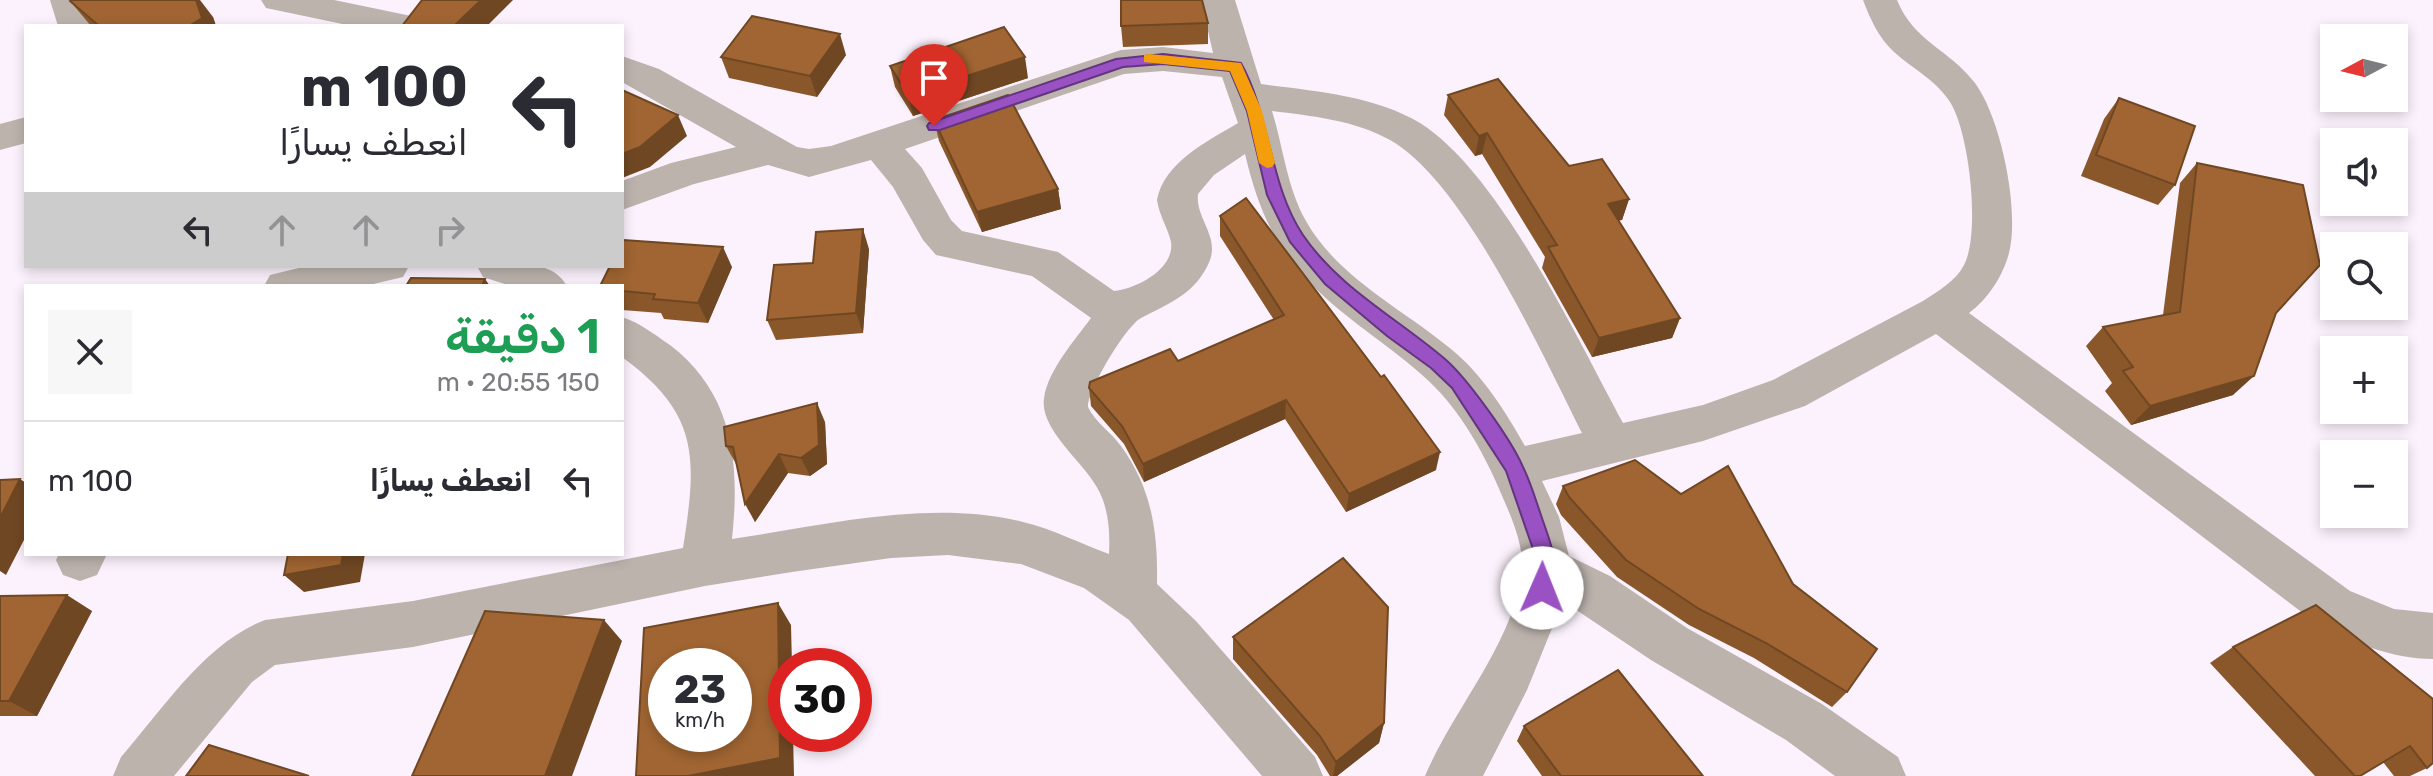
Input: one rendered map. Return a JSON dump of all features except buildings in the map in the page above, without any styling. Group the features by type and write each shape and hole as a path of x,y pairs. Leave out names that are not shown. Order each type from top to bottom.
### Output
{"street":[{"path":"67,0 75,24"},
{"path":"278,0 399,24"},
{"path":"1218,0 1275,195 1296,238 1331,280 1458,383 1514,468 1534,522 1547,569 1521,646 1462,772"},
{"path":"1514,468 1703,423 1789,393 1962,298 1984,269 1991,251 1994,227 1984,141 1975,114 1962,91 1938,66 1905,45 1893,33 1880,0"},
{"path":"624,69 646,78 787,159 809,163 880,145 1121,62 1163,59 1247,97 1326,106 1371,117 1409,133 1442,161 1478,210 1611,444"},
{"path":"880,145 908,178 937,230 950,244 1044,263 1104,306 1122,309 1145,300 1190,262 1191,242 1177,197 1185,181 1213,157 1247,97"},
{"path":"0,137 24,131"},
{"path":"624,195 685,173 772,151"},
{"path":"295,284 378,268"},
{"path":"508,268 542,284"},
{"path":"1122,309 1073,379 1066,405 1070,419 1100,452 1127,502 1133,530 1132,594"},
{"path":"1938,313 2333,607 2393,631 2411,636 2433,636"},
{"path":"624,336 682,382 710,436 712,470 705,565"},
{"path":"140,776 234,665 263,644 399,626 705,565 891,537 948,534 1023,543 1055,553 1101,573 1132,594 1178,637 1296,776"},
{"path":"1547,569 1593,592 1669,644 1804,722 1879,776"}],"slow traffic":[{"path":"1149,58 1236,67 1255,111 1267,163"}],"route":[{"path":"934,126 1121,62 1142,58 1236,67 1255,111 1275,195 1296,238 1331,280 1458,383 1500,444 1514,468 1544,552 1547,569 1542,588"}]}
